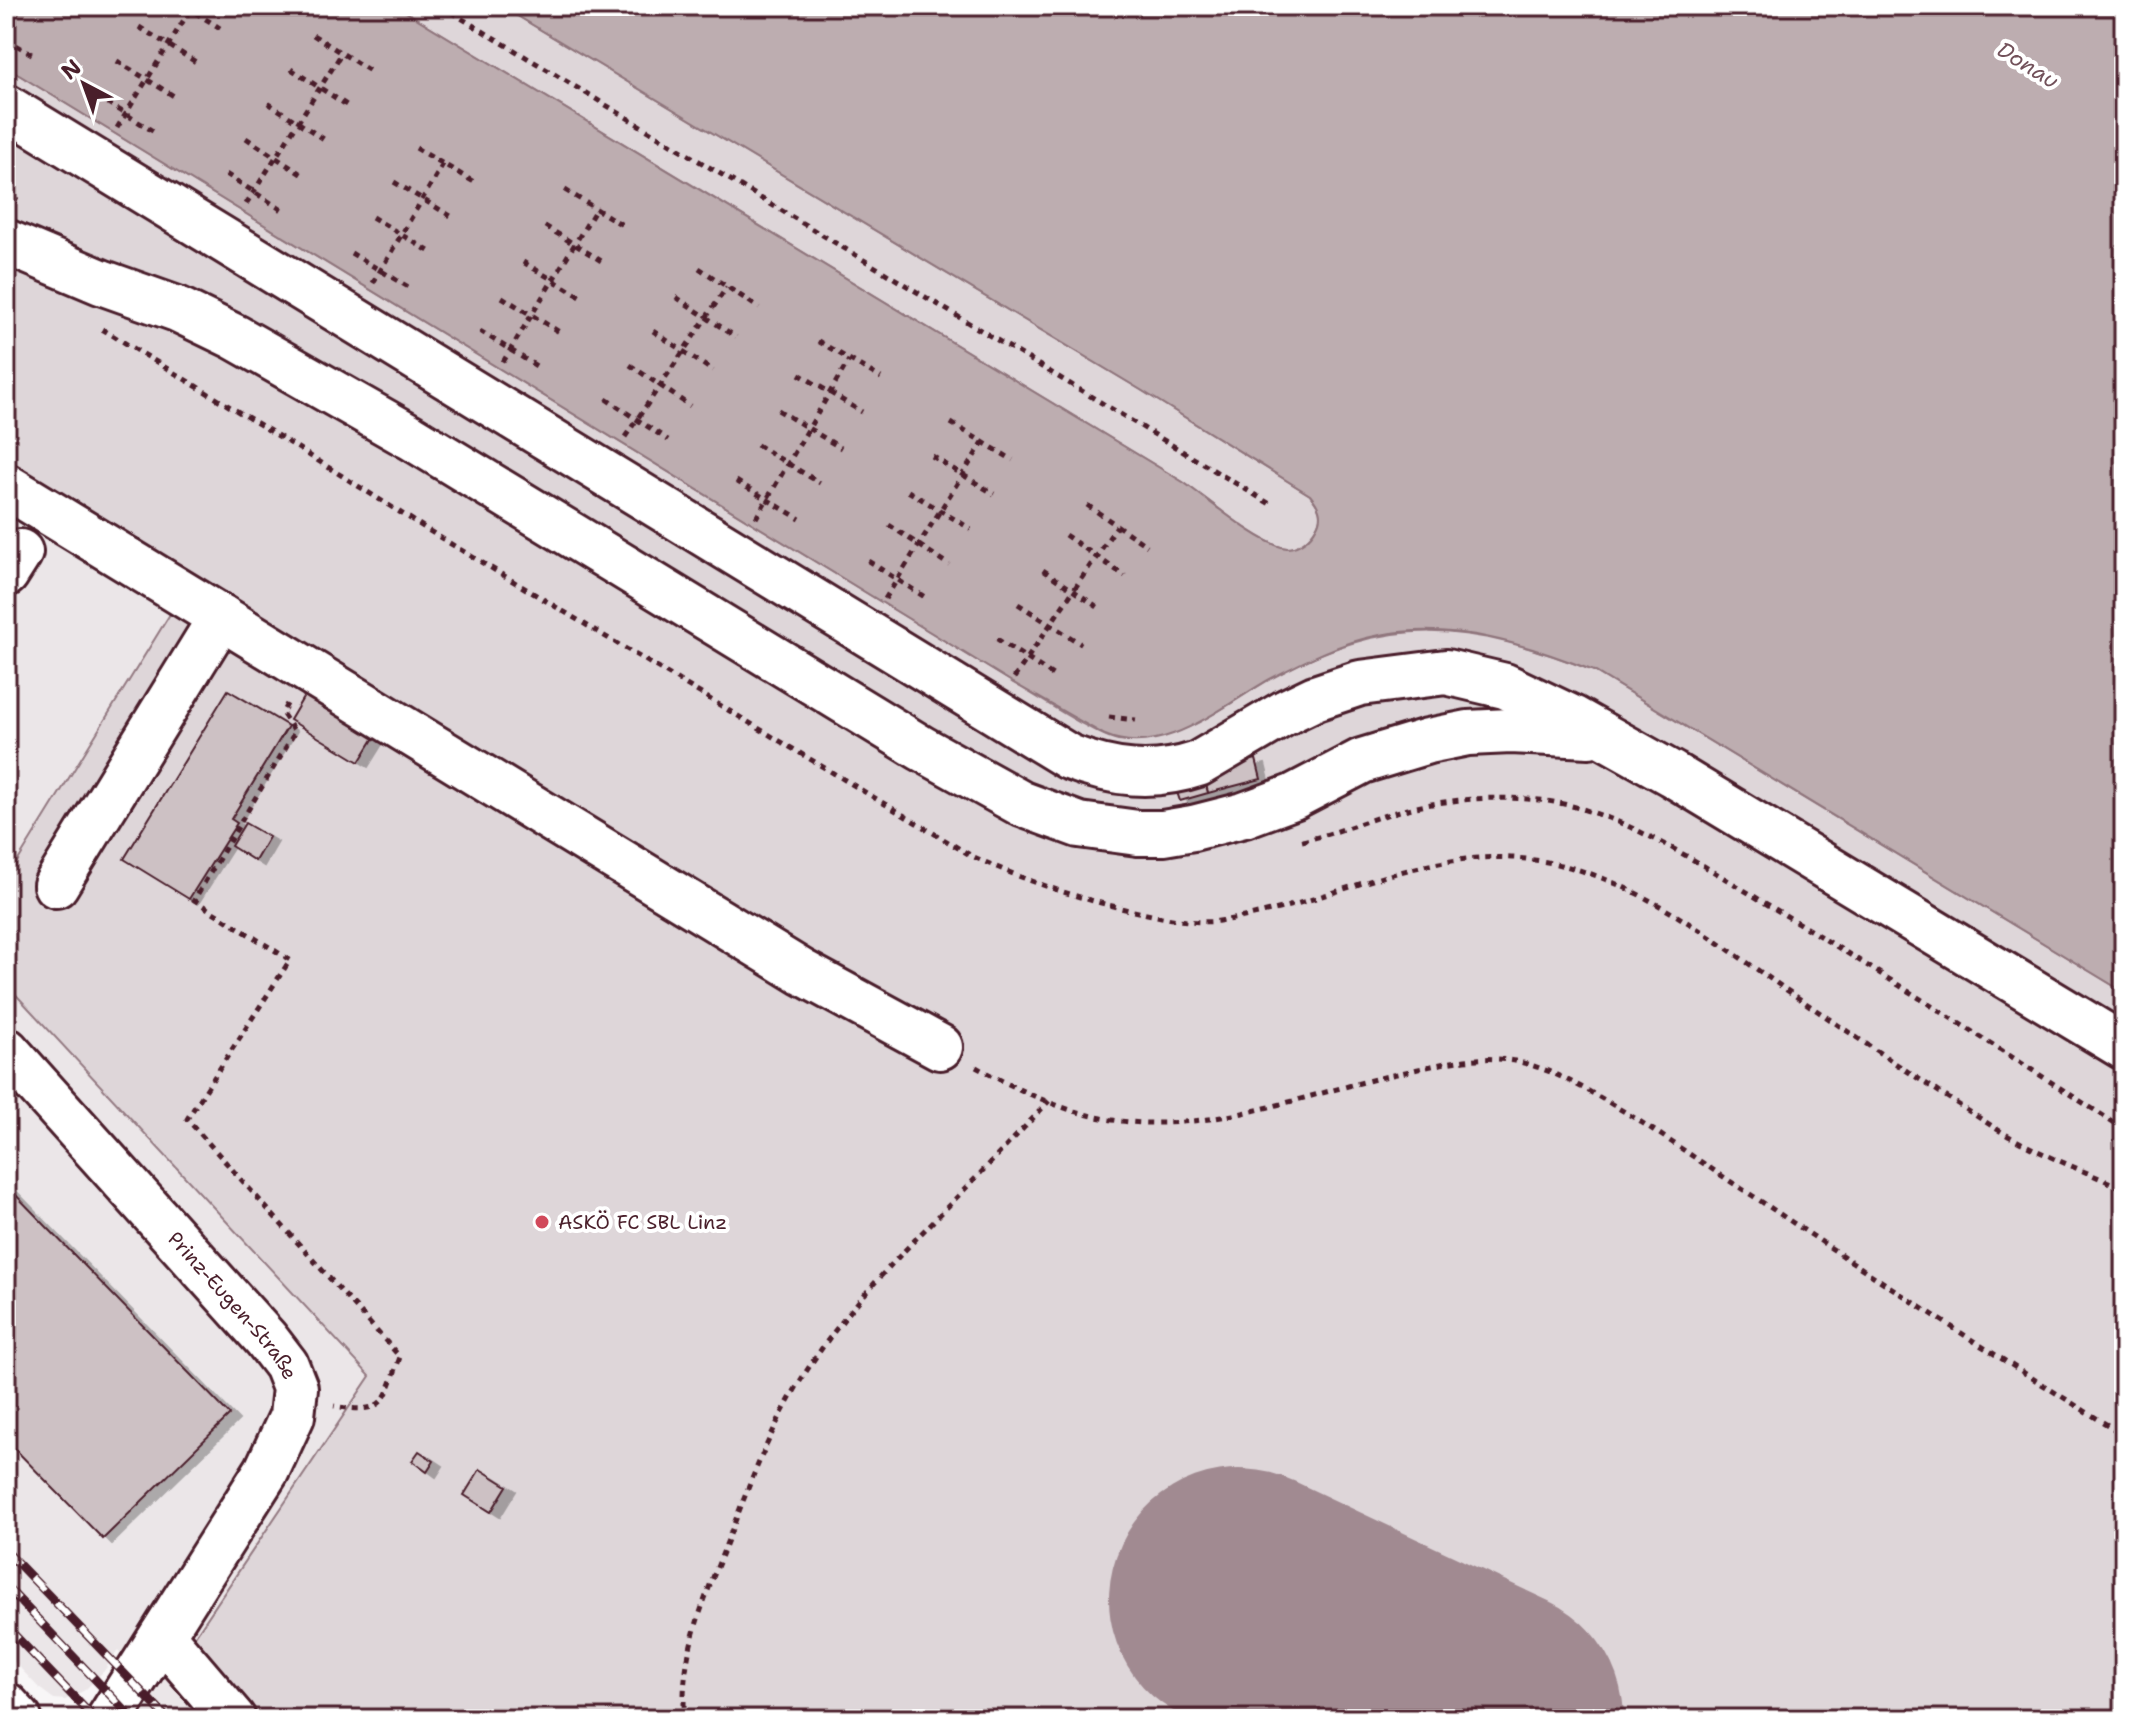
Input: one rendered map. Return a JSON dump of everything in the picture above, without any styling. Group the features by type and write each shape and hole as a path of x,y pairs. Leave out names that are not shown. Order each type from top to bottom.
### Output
{"street":[{"path":"6,107 1050,746 1097,768 1140,774 1178,771 1198,764 1315,698 1360,683 1446,672 1505,686 1607,737 1732,809 2124,1047"},
{"path":"6,242 206,321 411,437 921,748 1022,804 1079,825 1138,833 1193,828 1244,815 1293,797 1380,754 1468,733 1544,731 1607,737"},
{"path":"6,486 802,972 940,1047"},
{"path":"56,885 221,617"},
{"name":"Prinz-Eugen-Straße","path":"6,1050 266,1339 286,1365 295,1388 292,1416 267,1470 109,1719"},
{"path":"162,1636 233,1719"},
{"path":"6,1705 19,1719"}],"path":[{"path":"441,6 1270,504"},
{"path":"114,134 188,8 220,28"},
{"path":"139,27 199,64"},
{"path":"313,35 370,71"},
{"path":"6,39 35,56"},
{"path":"241,212 342,53"},
{"path":"117,61 177,98"},
{"path":"291,69 348,106"},
{"path":"97,96 156,133"},
{"path":"268,103 327,141"},
{"path":"246,138 304,176"},
{"path":"416,148 474,182"},
{"path":"369,289 443,164"},
{"path":"226,174 282,210"},
{"path":"394,182 454,218"},
{"path":"565,190 624,226"},
{"path":"500,368 596,209"},
{"path":"372,217 432,253"},
{"path":"545,226 603,262"},
{"path":"351,253 410,288"},
{"path":"523,262 583,298"},
{"path":"699,268 759,308"},
{"path":"622,442 727,287"},
{"path":"502,297 561,333"},
{"path":"676,297 736,337"},
{"path":"480,331 541,369"},
{"path":"653,331 713,371"},
{"path":"818,341 881,378"},
{"path":"754,523 849,360"},
{"path":"630,365 690,406"},
{"path":"799,374 862,412"},
{"path":"606,399 668,440"},
{"path":"778,410 841,448"},
{"path":"951,423 1013,460"},
{"path":"884,601 983,442"},
{"path":"757,445 820,483"},
{"path":"932,456 994,494"},
{"path":"736,481 800,519"},
{"path":"908,491 971,529"},
{"path":"1087,505 1147,546"},
{"path":"889,525 949,565"},
{"path":"1012,682 1117,526"},
{"path":"1065,535 1125,576"},
{"path":"868,561 928,599"},
{"path":"1043,570 1102,610"},
{"path":"1018,604 1081,644"},
{"path":"997,639 1057,678"},
{"path":"294,1400 360,1410 374,1408 385,1398 400,1357 187,1119 290,960 194,900 295,732 282,713 307,670"},
{"path":"1109,717 1136,720"},
{"path":"1295,843 1385,815 1467,799 1543,800 1577,808 1658,841 1713,871 1863,962 2124,1129"},
{"path":"940,1047 997,1078 1049,1101 1082,1114 1132,1123 1188,1123 1249,1113 1362,1082 1475,1059 1512,1061 1543,1068 1641,1122 1879,1280 2124,1435"},
{"path":"685,1719 687,1658 705,1598 738,1513 796,1388 871,1285 1049,1101"}],"shaded area":[{"path":"396,6 501,6 1141,390 1310,495 1319,511 1316,528 1304,542 1291,548 1264,539 1183,482"},
{"path":"6,67 1012,682 1109,737 1139,741 1179,731 1311,658 1352,643 1391,634 1430,632 1468,634 1508,642 1594,671 2124,992 2124,1719 223,1719 177,1663 370,1376 6,984 6,880 191,580 6,464"},
{"path":"6,467 191,580 6,880"},
{"path":"6,984 370,1376 177,1662 223,1719 137,1719 156,1691 118,1650 104,1671 85,1690 65,1700 54,1699 39,1688 6,1653"}],"water":[{"name":"Donau","path":"6,6 396,6 1183,482 1264,539 1287,548 1304,542 1320,519 1316,503 1310,495 1141,390 501,6 2124,6 2124,992 1594,671 1516,644 1435,631 1408,631 1366,638 1298,665 1171,735 1127,741 1105,735 1012,682 6,67"}],"building":[{"path":"310,686 380,728 359,762 290,720"},
{"path":"228,690 288,726 231,819 237,823 189,899 124,859"},
{"path":"1256,759 1261,779 1208,793 1203,773"},
{"path":"1203,774 1208,793 1180,801 1174,783"},
{"path":"245,823 269,837 255,861 231,846"},
{"path":"6,1185 230,1415 103,1539 6,1440"},
{"path":"419,1451 434,1461 427,1472 412,1461"},
{"path":"480,1469 507,1486 491,1512 464,1495"}],"runway":[{"path":"1239,1599 1494,1719"}],"railway":[{"path":"6,1551 168,1719"},
{"path":"6,1586 133,1719"},
{"path":"6,1626 95,1719"}],"place":[{"name":"ASKÖ FC SBL Linz","path":"542,1222"}]}
